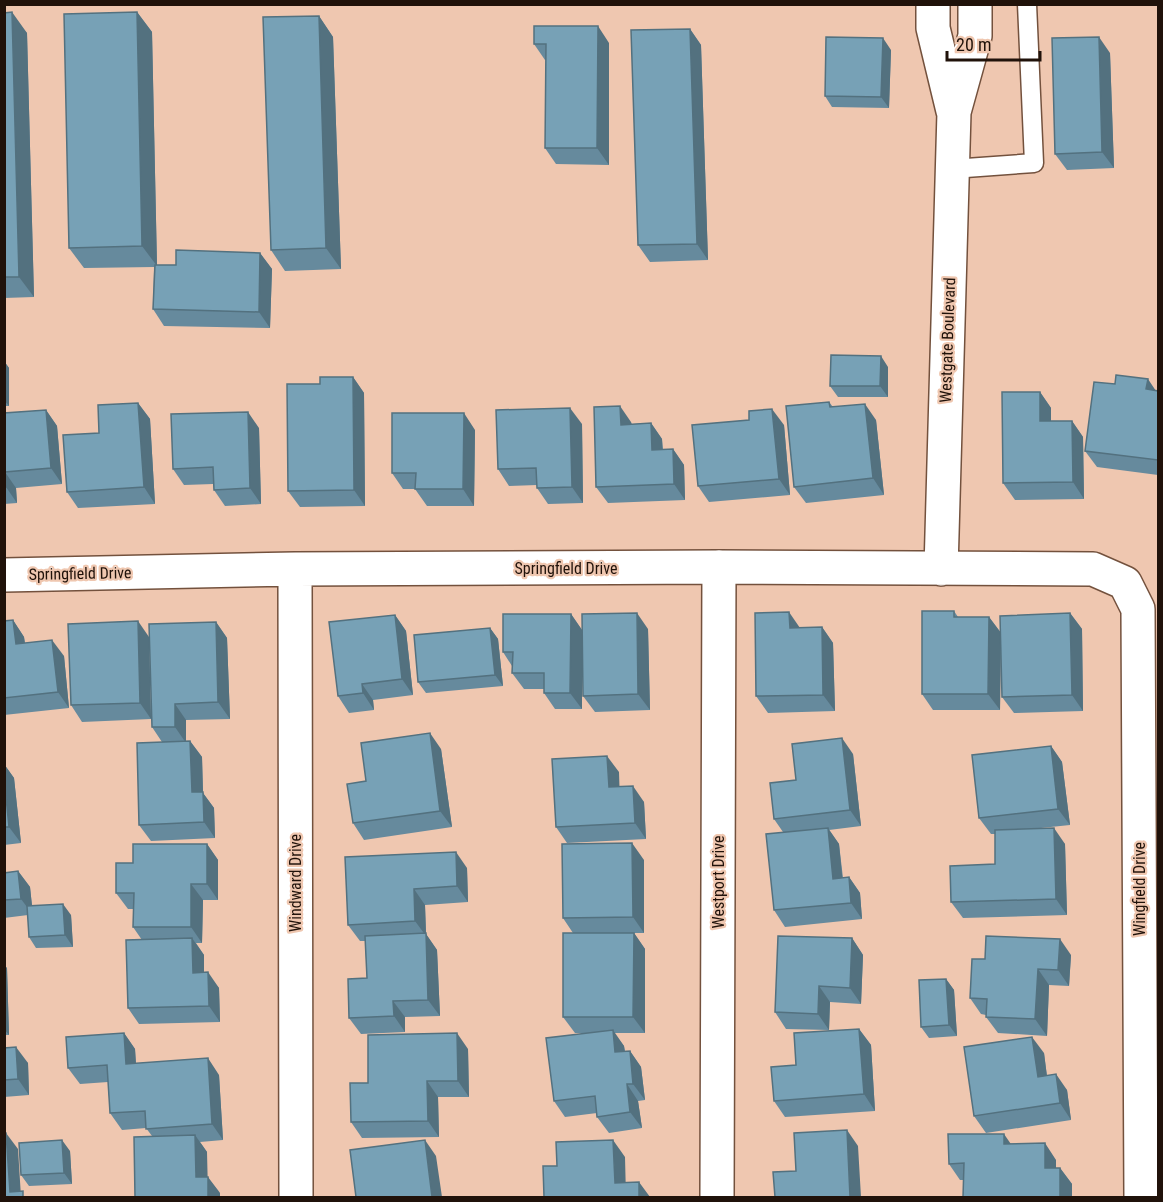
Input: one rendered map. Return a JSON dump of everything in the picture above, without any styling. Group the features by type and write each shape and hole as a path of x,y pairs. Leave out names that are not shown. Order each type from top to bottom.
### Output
{"street":[{"name":"Westgate Boulevard","path":"933,4 933,28 954,112"},
{"name":"Westgate Boulevard","path":"941,568 954,112 975,36 975,4"},
{"name":"Springfield Drive","path":"4,575 296,569 719,567 1093,569 1125,583"},
{"name":"Westport Drive","path":"717,1197 719,567"},
{"name":"Windward Drive","path":"296,569 296,1197"},
{"name":"Wingfield Drive","path":"1125,583 1138,609 1141,1197"}],"lane":[{"path":"952,169 1034,163 1027,4"}],"building":[{"path":"12,12 19,277 4,277 4,13"},
{"path":"137,12 142,246 69,248 64,14"},
{"path":"319,16 326,248 271,250 263,17"},
{"path":"534,26 598,26 597,148 545,148 546,44 534,44"},
{"path":"690,29 697,244 638,245 631,30"},
{"path":"826,37 883,38 881,97 825,96"},
{"path":"1099,37 1102,152 1055,154 1052,38"},
{"path":"176,250 260,253 259,312 153,309 155,265 176,265"},
{"path":"831,355 881,356 880,386 830,386"},
{"path":"1116,375 1148,379 1146,389 1158,391 1158,460 1085,451 1094,382 1115,384"},
{"path":"320,377 353,377 354,490 288,491 287,384 320,384"},
{"path":"1002,392 1040,392 1040,421 1072,421 1073,482 1003,483"},
{"path":"829,402 830,407 865,404 873,478 794,487 786,406"},
{"path":"138,403 144,487 67,492 63,435 99,433 98,405"},
{"path":"620,406 621,425 651,423 652,450 673,449 674,484 596,487 594,407"},
{"path":"570,408 572,487 537,488 536,468 498,469 496,410"},
{"path":"772,409 779,479 698,486 692,425 749,420 749,411"},
{"path":"46,410 51,468 5,472 6,487 4,487 4,413"},
{"path":"248,412 250,488 214,490 213,467 173,469 171,414"},
{"path":"392,413 464,413 463,489 415,489 416,473 392,473"},
{"path":"922,611 954,611 954,617 989,617 988,694 922,694"},
{"path":"789,612 790,628 822,627 823,695 756,696 755,613"},
{"path":"637,613 638,694 583,696 582,614"},
{"path":"1070,613 1072,695 1002,697 1000,616"},
{"path":"503,614 571,614 570,693 544,693 544,673 512,673 513,652 503,652"},
{"path":"395,615 402,679 362,684 363,693 338,696 329,622"},
{"path":"13,620 16,644 52,640 58,692 4,698 4,621"},
{"path":"138,621 140,703 71,705 68,624"},
{"path":"216,622 218,702 175,704 175,727 152,727 149,624"},
{"path":"490,628 495,675 418,682 414,635"},
{"path":"430,733 440,811 353,823 347,784 366,781 361,743"},
{"path":"842,738 850,810 774,819 770,783 796,780 792,744"},
{"path":"190,741 192,792 203,792 204,822 139,825 137,743"},
{"path":"1051,746 1058,809 979,818 972,755"},
{"path":"607,756 609,787 633,786 635,823 556,827 552,759"},
{"path":"4,777 9,827 4,827"},
{"path":"828,828 833,879 849,877 851,903 774,910 766,834"},
{"path":"1054,828 1056,899 951,902 950,866 995,864 995,830"},
{"path":"632,843 633,917 563,918 562,844"},
{"path":"133,844 207,844 207,884 191,884 191,927 133,927 134,893 116,893 116,863 133,863"},
{"path":"456,852 457,886 414,889 415,921 348,925 345,857"},
{"path":"18,871 21,899 4,900 4,873"},
{"path":"63,904 65,935 29,937 27,906"},
{"path":"426,933 428,1000 393,1001 394,1016 349,1018 348,979 367,978 365,936"},
{"path":"563,933 634,933 633,1017 563,1017"},
{"path":"778,936 852,938 850,988 819,986 818,1014 775,1012"},
{"path":"986,936 1060,939 1058,970 1038,969 1035,1019 986,1017 987,999 970,998 972,959 985,959"},
{"path":"192,938 193,973 208,972 209,1006 128,1008 126,940"},
{"path":"946,979 949,1025 921,1027 919,980"},
{"path":"859,1029 864,1094 774,1101 771,1067 796,1065 794,1033"},
{"path":"613,1030 615,1052 630,1051 633,1084 627,1084 630,1112 597,1117 595,1096 554,1101 546,1038"},
{"path":"124,1033 126,1064 208,1058 212,1124 146,1129 145,1111 110,1113 107,1065 68,1068 66,1037"},
{"path":"457,1033 458,1081 427,1081 428,1121 351,1122 350,1083 368,1083 368,1035"},
{"path":"1032,1037 1038,1077 1056,1074 1060,1103 974,1116 964,1047"},
{"path":"16,1047 18,1079 4,1080 4,1048"},
{"path":"847,1130 850,1197 775,1197 773,1172 796,1171 794,1133"},
{"path":"4,1133 6,1133 10,1192 23,1191 23,1197 4,1197"},
{"path":"948,1134 1004,1134 1004,1144 1045,1143 1045,1168 1060,1168 1060,1197 963,1197 964,1163 949,1164"},
{"path":"195,1135 196,1177 208,1177 208,1197 135,1197 134,1137"},
{"path":"62,1140 64,1173 21,1175 19,1143"},
{"path":"425,1140 432,1197 356,1197 350,1150"},
{"path":"613,1140 615,1183 639,1182 639,1197 544,1197 543,1166 557,1166 556,1142"}]}
